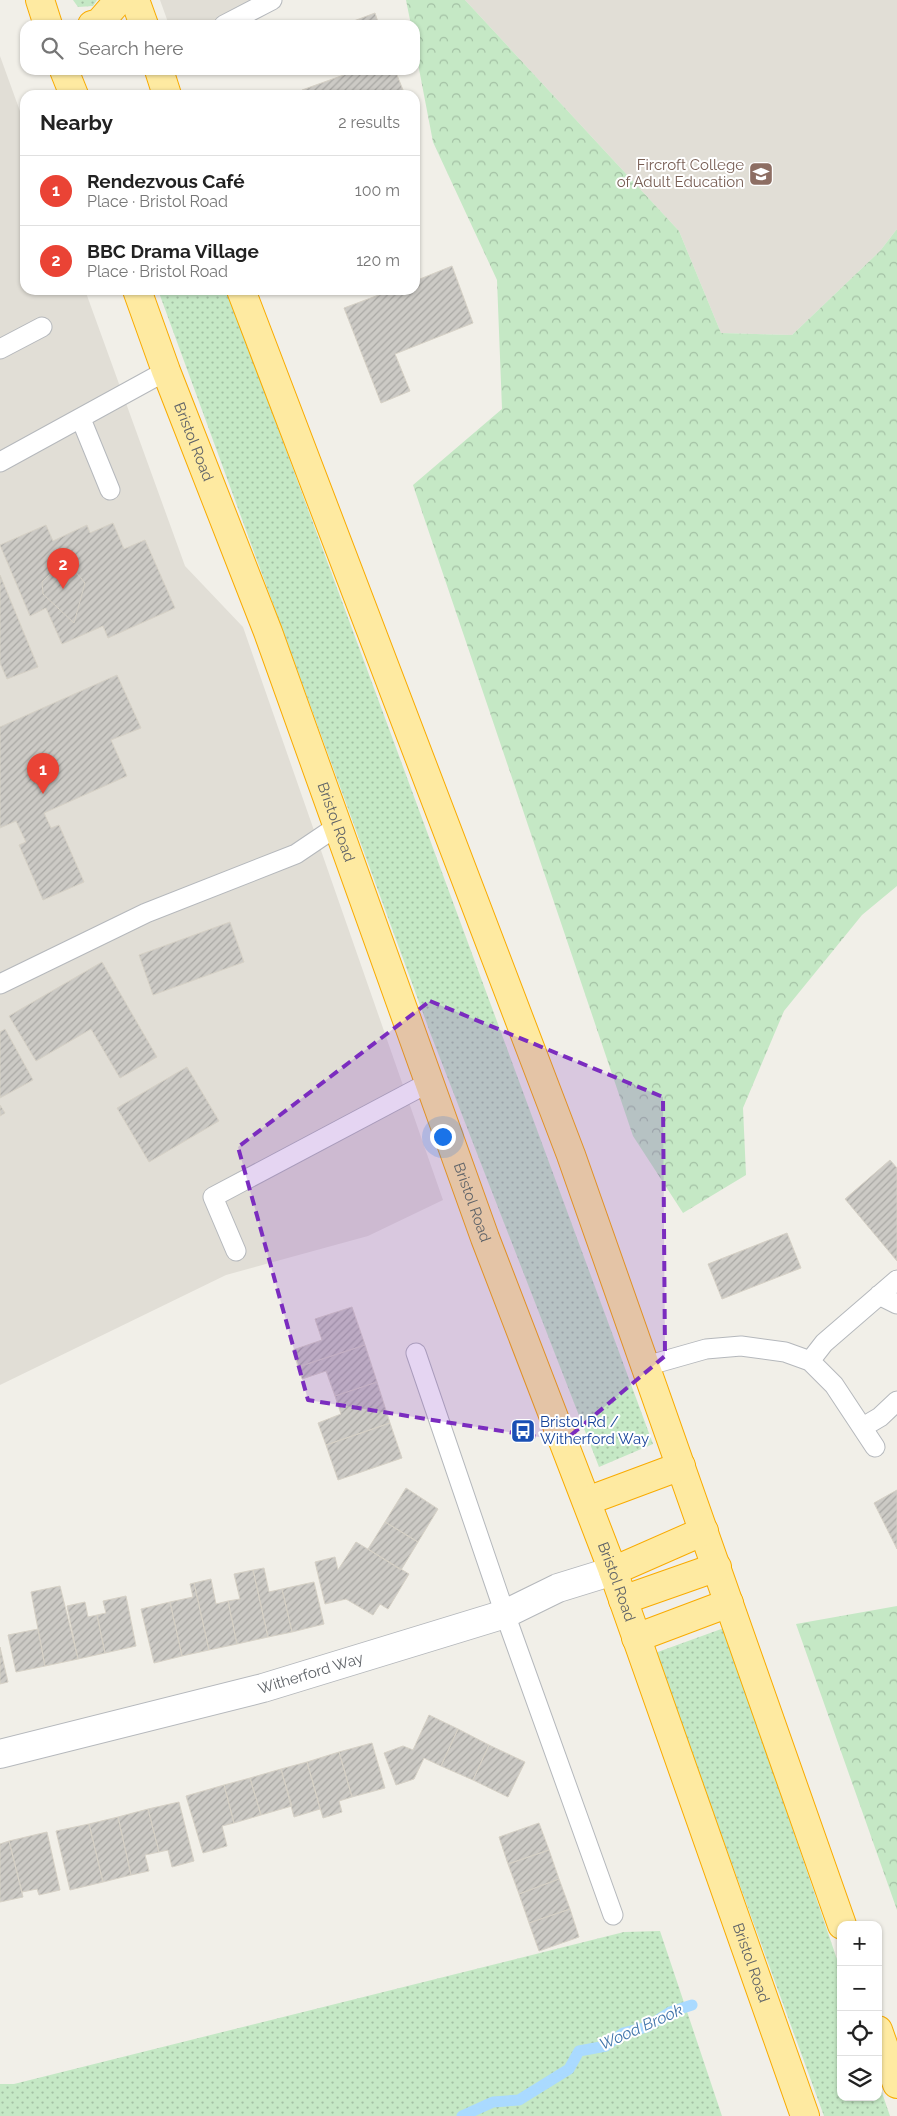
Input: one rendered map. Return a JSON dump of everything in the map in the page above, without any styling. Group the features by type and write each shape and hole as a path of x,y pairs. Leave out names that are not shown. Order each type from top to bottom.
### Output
{"highway":[{"path":"40,0 46,20"},
{"path":"102,20 119,0"},
{"path":"135,0 142,20"},
{"path":"66,75 72,90"},
{"path":"161,75 166,90"},
{"name":"Bristol Road","path":"140,295 166,371 268,632 336,827 485,1238 613,1571 805,2116"},
{"path":"243,295 571,1155 841,1921"},
{"path":"587,1501 681,1466"},
{"path":"613,1571 704,1531"},
{"path":"623,1600 717,1567"},
{"path":"636,1638 729,1603"},
{"path":"882,2041 897,2084"}],"street":[{"name":"Witherford Way","path":"0,1754 263,1688 505,1614 558,1588 613,1571"}],"lane":[{"path":"234,20 272,0"},
{"path":"0,349 42,327"},
{"path":"0,462 166,371"},
{"path":"81,419 110,490"},
{"path":"0,984 146,913 296,854 336,827"},
{"path":"236,1250 213,1197 428,1083"},
{"path":"810,1361 824,1343 897,1280"},
{"path":"879,1295 897,1304"},
{"path":"646,1366 706,1349 741,1346 785,1352 810,1361 834,1385 875,1447"},
{"path":"416,1353 505,1614 613,1915"},
{"path":"863,1427 880,1417 897,1401"}],"highlighted area":[{"path":"430,1001 663,1097 665,1356 564,1441 308,1400 238,1147"}],"shaded area":[{"path":"160,0 272,0 234,20 167,20"},
{"name":"Fircroft College of Adult Education","path":"465,0 897,0 897,229 880,251 792,335 721,333 679,231"},
{"path":"0,56 20,111 20,295 87,295 185,566 243,627 443,1200 368,1236 226,1275 0,1385"}],"green space":[{"path":"73,0 97,0 93,6 78,7"},
{"path":"406,0 465,0 679,231 721,333 792,335 880,251 897,229 897,886 862,915 784,1011 743,1108 746,1175 683,1213 633,1136 413,485 502,409 497,280 433,142 420,74 420,20 410,20"},
{"path":"160,295 229,295 653,1444 599,1467 431,1035"},
{"path":"897,1606 897,1910 796,1624"},
{"path":"724,1628 837,1959 837,2101 882,2101 882,2093 890,2116 824,2116 655,1653"},
{"path":"660,1931 722,2116 0,2116 0,2084 14,2084 624,1932"}],"building":[{"path":"375,13 377,20 356,20"},
{"path":"344,75 397,75 403,90 302,90"},
{"path":"452,266 473,323 395,354 410,391 381,403 344,308 379,295 420,295 420,279"},
{"path":"113,523 124,549 145,540 175,608 108,638 103,626 62,644 46,608 30,616 0,545 46,525 53,541 87,525 90,533"},
{"path":"65,559 85,583 74,623 43,594 42,582"},
{"path":"0,575 38,667 7,679 0,663"},
{"path":"117,675 141,728 111,740 127,776 44,813 51,828 59,825 84,882 43,900 19,845 26,842 16,821 0,828 0,727"},
{"path":"230,922 244,962 153,995 139,955"},
{"path":"102,962 157,1057 120,1078 91,1029 36,1061 9,1016"},
{"path":"5,1029 33,1080 0,1098 0,1032"},
{"path":"187,1067 219,1121 149,1162 117,1108"},
{"path":"0,1105 5,1113 0,1116"},
{"path":"890,1160 897,1168 897,1261 845,1199"},
{"path":"787,1233 801,1268 722,1299 708,1264"},
{"path":"352,1307 365,1345 298,1367 293,1350 322,1340 315,1319"},
{"path":"365,1345 377,1382 335,1396 326,1371 302,1379 298,1367"},
{"path":"377,1382 390,1423 326,1445 318,1423 341,1414 335,1396"},
{"path":"390,1423 402,1458 338,1480 326,1445"},
{"path":"406,1488 438,1509 418,1542 385,1522"},
{"path":"897,1490 897,1549 874,1503"},
{"path":"385,1522 418,1542 401,1570 368,1549"},
{"path":"356,1542 409,1574 388,1609 380,1604 373,1615 346,1599 325,1604 315,1562 335,1557 338,1570"},
{"path":"264,1568 269,1592 282,1589 292,1632 268,1637 253,1570"},
{"path":"253,1570 268,1637 237,1644 228,1601 240,1599 234,1574"},
{"path":"211,1579 216,1604 228,1601 237,1644 209,1650 194,1583"},
{"path":"314,1582 324,1624 292,1632 282,1589"},
{"path":"194,1583 209,1650 182,1656 170,1602 193,1597 190,1584"},
{"path":"60,1586 78,1659 45,1666 31,1592"},
{"path":"126,1596 136,1646 105,1653 97,1615 106,1613 103,1601"},
{"path":"85,1602 88,1617 97,1615 105,1653 78,1659 67,1606"},
{"path":"170,1602 182,1656 154,1663 141,1609"},
{"path":"38,1629 45,1666 16,1672 8,1635"},
{"path":"0,1647 8,1682 0,1684"},
{"path":"429,1715 458,1729 441,1766 424,1758 414,1779 396,1785 384,1753 403,1746 413,1750"},
{"path":"458,1729 489,1745 473,1780 441,1766"},
{"path":"372,1743 385,1788 352,1797 339,1752"},
{"path":"489,1745 525,1762 508,1797 473,1780"},
{"path":"339,1752 352,1797 339,1801 342,1812 323,1818 307,1762"},
{"path":"307,1762 320,1809 294,1817 281,1769"},
{"path":"281,1769 292,1806 261,1815 250,1778"},
{"path":"250,1778 261,1815 234,1823 224,1785"},
{"path":"224,1785 234,1823 222,1826 227,1846 203,1853 186,1796"},
{"path":"179,1802 194,1861 172,1867 168,1850 159,1852 148,1809"},
{"path":"148,1809 159,1852 145,1855 149,1871 131,1875 118,1817"},
{"path":"118,1817 131,1875 103,1882 89,1824"},
{"path":"539,1823 549,1850 508,1864 499,1837"},
{"path":"89,1824 103,1882 70,1890 56,1831"},
{"path":"47,1832 60,1890 39,1895 37,1889 22,1892 9,1841"},
{"path":"9,1841 23,1897 0,1902 0,1844"},
{"path":"549,1850 559,1879 519,1894 508,1864"},
{"path":"559,1879 570,1909 529,1923 519,1894"},
{"path":"570,1909 579,1937 539,1951 529,1923"}],"waterway":[{"name":"Wood Brook","path":"462,2116 493,2102 519,2100 569,2069 579,2051 606,2046 623,2033 647,2027 670,2012 692,2005"}],"place":[{"name":"Fircroft College of Adult Education","path":"761,174"},
{"name":"BBC Drama Village","path":"63,589"},
{"name":"Rendezvous Café","path":"43,794"},
{"name":"Bristol Rd / Witherford Way","path":"523,1431"}]}
